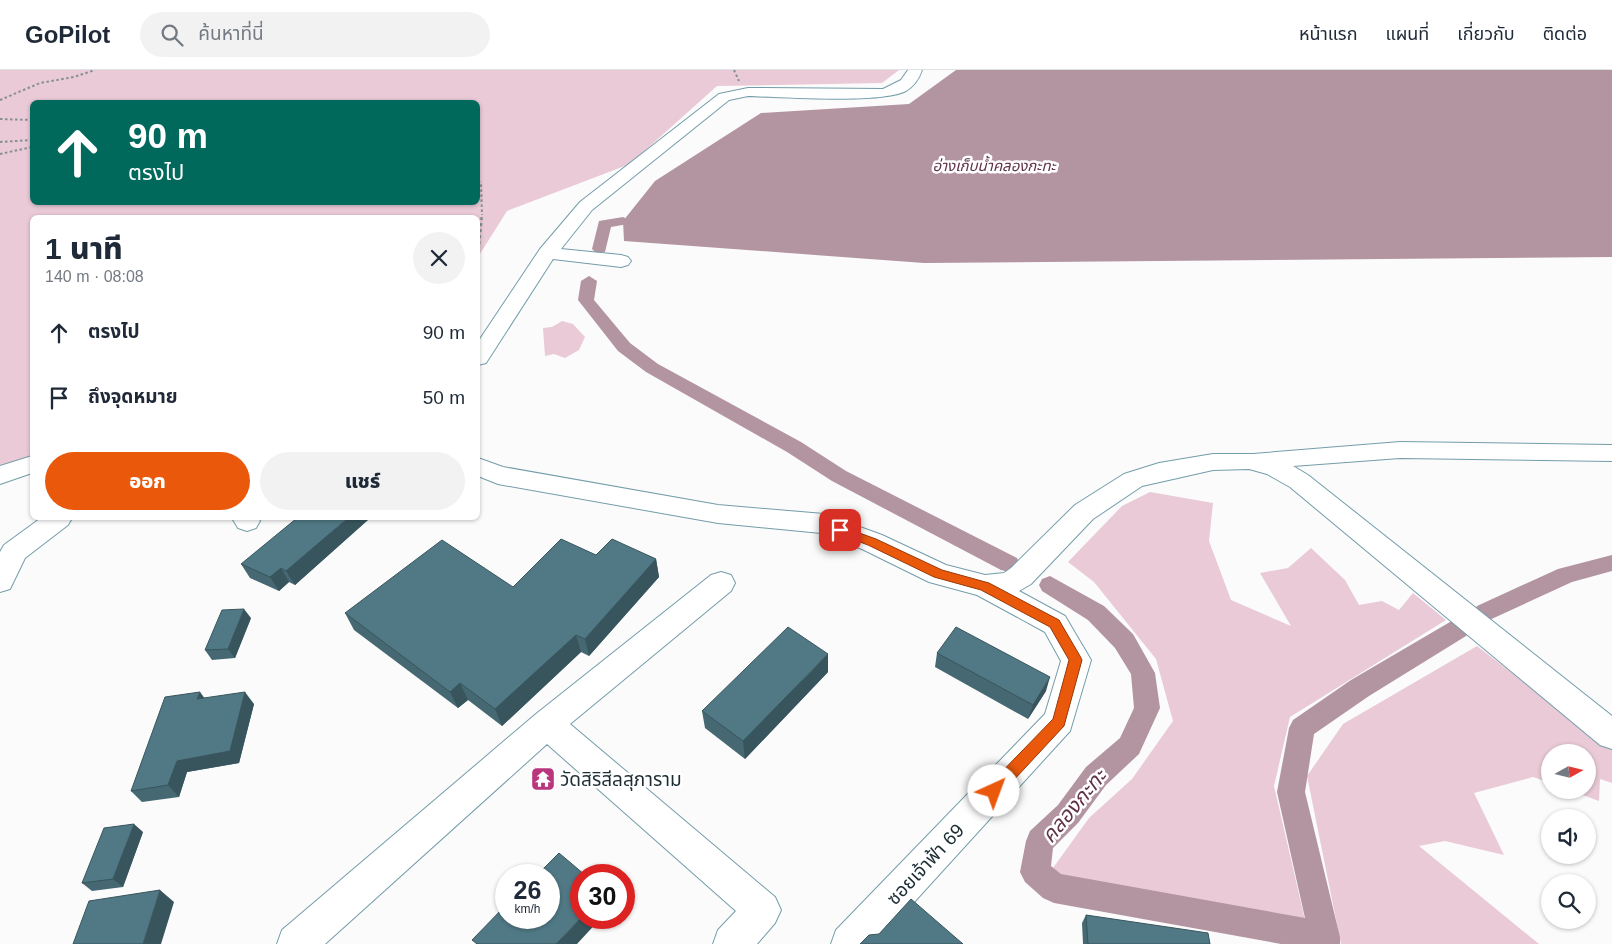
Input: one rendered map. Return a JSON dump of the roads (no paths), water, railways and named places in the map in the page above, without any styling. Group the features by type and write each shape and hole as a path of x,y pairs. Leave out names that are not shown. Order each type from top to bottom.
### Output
{"street":[{"path":"480,355 547,252 586,206 724,97 748,92 883,93 898,90 909,83 915,70"},
{"path":"547,252 621,261"},
{"path":"480,467 498,475 718,514 824,524 872,542 938,574 985,586 1010,583 1021,576 1084,512 1133,480 1159,472 1214,462 1400,450 1612,452"},
{"path":"1249,461 1275,467 1298,481 1612,735"},
{"path":"0,475 30,465"},
{"path":"0,581 14,552 56,520"},
{"path":"296,944 548,724 722,582"},
{"name":"ซอยเจ้าฟ้า 69","path":"850,944 1059,722 1076,660 1054,624 985,586"},
{"path":"548,724 762,910 732,944"}],"water":[{"name":"อ่างเก็บน้ำคลองกะทะ","path":"956,70 1612,70 1612,257 924,263 624,241 623,221 655,181 761,113 909,104"}],"waterway":[{"path":"600,249 604,224 623,221"},
{"path":"589,281 586,300 624,347 652,368 794,447 839,476 1009,564"},
{"path":"1485,613 1566,575 1612,563"},
{"name":"คลองกะทะ","path":"1050,585 1096,613 1124,641 1143,673 1147,708 1130,746 1096,776 1068,814 1040,841 1035,872 1054,888 1136,901 1325,937"},
{"name":"คลองกะทะ","path":"1325,937 1291,792 1302,728 1360,688 1458,629"},
{"name":"คลองกะทะ","path":"1324,944 1325,937"}],"place":[{"name":"วัดสิริสีลสุภาราม","path":"543,779"}]}
